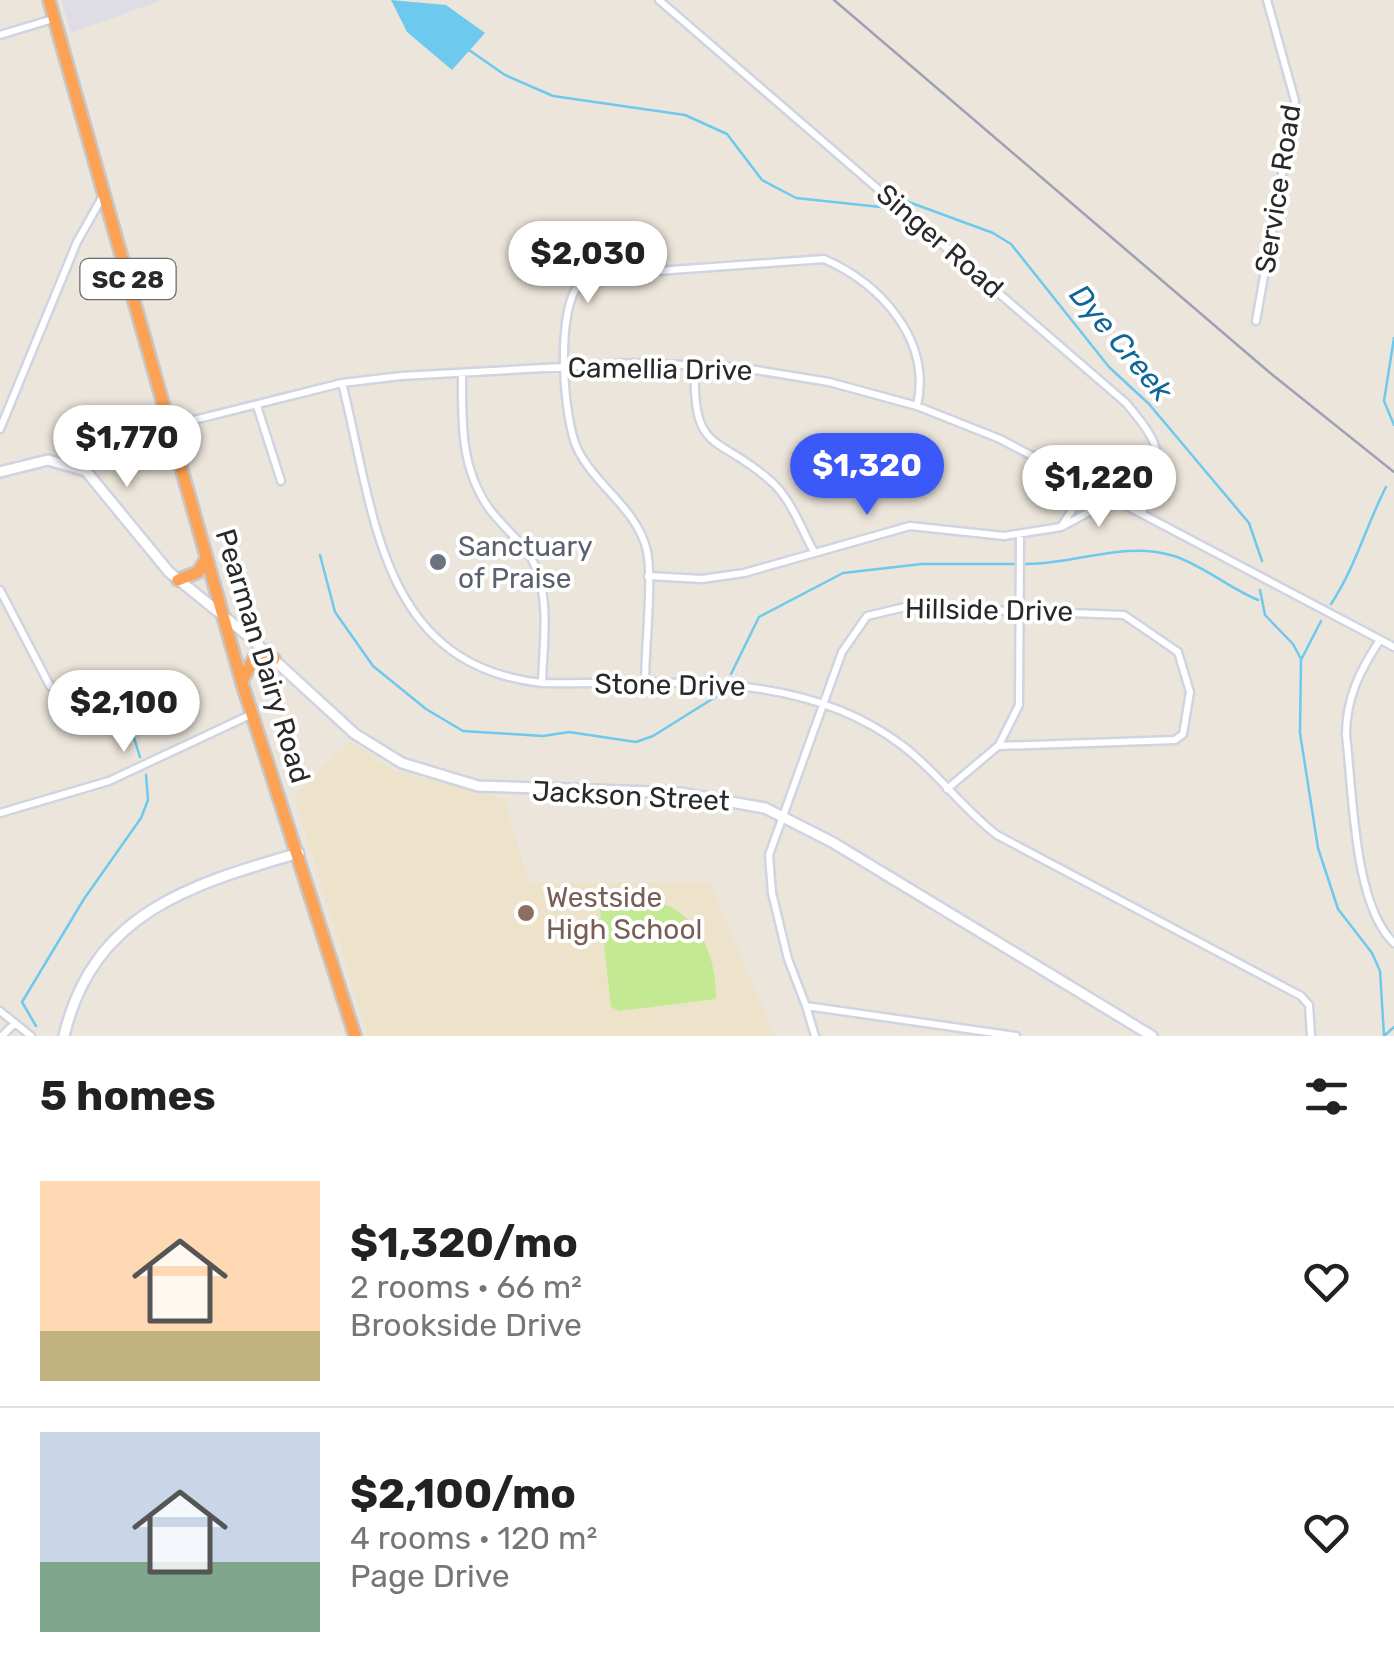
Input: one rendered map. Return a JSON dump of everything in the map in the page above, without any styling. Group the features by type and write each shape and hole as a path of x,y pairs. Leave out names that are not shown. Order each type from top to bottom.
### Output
{"highway":[{"name":"Pearman Dairy Road","path":"49,0 222,617 355,1036"},
{"path":"178,580 198,572 206,560"},
{"path":"242,683 249,661 262,656 274,659"}],"street":[{"name":"Singer Road","path":"659,0 1126,403 1152,433 1160,454 1160,470 1142,512"},
{"name":"Service Road","path":"1256,321 1295,100 1267,0"},
{"path":"0,35 54,19"},
{"path":"0,429 76,242 104,194"},
{"path":"645,682 646,548 574,439 566,367 570,300 579,285 593,276 824,259 853,272 875,291 906,332 922,370 917,406"},
{"path":"695,364 692,399 710,442 776,486 814,552"},
{"name":"Camellia Drive","path":"170,426 342,384 462,373 695,364 829,382 917,406 1000,438 1394,647"},
{"path":"462,373 463,444 470,471 489,509 535,565 541,582 542,683"},
{"name":"Stone Drive","path":"342,384 385,549 406,605 432,636 464,660 507,679 761,687 824,706 904,746 997,835 1301,996 1309,1006 1312,1036"},
{"path":"257,406 281,481"},
{"name":"Jackson Street","path":"0,472 48,460 78,466 97,481 144,544 178,580 274,659 355,734 402,763 438,776 508,790 701,794 747,802 784,816 1152,1036"},
{"path":"1062,527 1080,499 1084,481"},
{"path":"648,576 702,579 744,573 910,526 1020,535 1062,527 1115,498"},
{"path":"947,789 998,746 1019,705 1020,535"},
{"path":"0,590 50,686"},
{"name":"Hillside Drive","path":"815,1036 788,959 769,870 774,836 842,652 868,616 905,607 1124,614 1178,652 1187,671 1190,692 1183,734 1175,740 998,746"},
{"path":"1380,640 1354,686 1346,712 1346,735 1367,896 1382,932 1394,943"},
{"path":"0,814 109,781 252,715"},
{"path":"64,1036 87,978 135,920 198,884 299,852"},
{"path":"806,1006 1016,1036"},
{"path":"0,1011 31,1036"},
{"path":"2,1036 15,1023"}],"shaded area":[{"path":"61,0 162,0 71,33"},
{"name":"Westside High School","path":"350,741 394,771 504,798 529,883 709,882 775,1036 368,1036 294,796"}],"green space":[{"path":"645,898 678,911 700,934 712,964 716,999 619,1011 611,1007 599,902"}],"water":[{"path":"391,0 446,5 485,33 452,70 407,32"}],"waterway":[{"name":"Dye Creek","path":"469,50 505,75 553,96 685,115 727,134 762,180 796,198 890,208"},
{"name":"Dye Creek","path":"906,201 993,233 1011,244 1109,367 1149,404 1249,523 1262,561"},
{"path":"1394,338 1384,401 1394,425"},
{"path":"1331,604 1386,487"},
{"path":"1025,564 1118,552 1155,552 1185,560 1258,600"},
{"path":"320,555 335,612 373,666 426,709 463,731 543,736 569,732 636,742 653,736 725,691"},
{"path":"731,674 759,617 843,573 922,564 1014,564"},
{"name":"Dye Creek","path":"1260,590 1265,615 1293,644 1301,659 1300,733 1318,848 1338,909 1372,953 1380,971 1384,1036"},
{"path":"1302,658 1321,621"},
{"path":"116,707 130,725 140,757"},
{"path":"36,1026 22,1002 84,899 141,818 148,800 146,775"},
{"path":"1385,1035 1394,1027"}],"railway":[{"path":"834,0 1269,372 1394,472"}],"place":[{"name":"Sanctuary of Praise","path":"438,562"},
{"name":"Westside High School","path":"526,913"}]}
